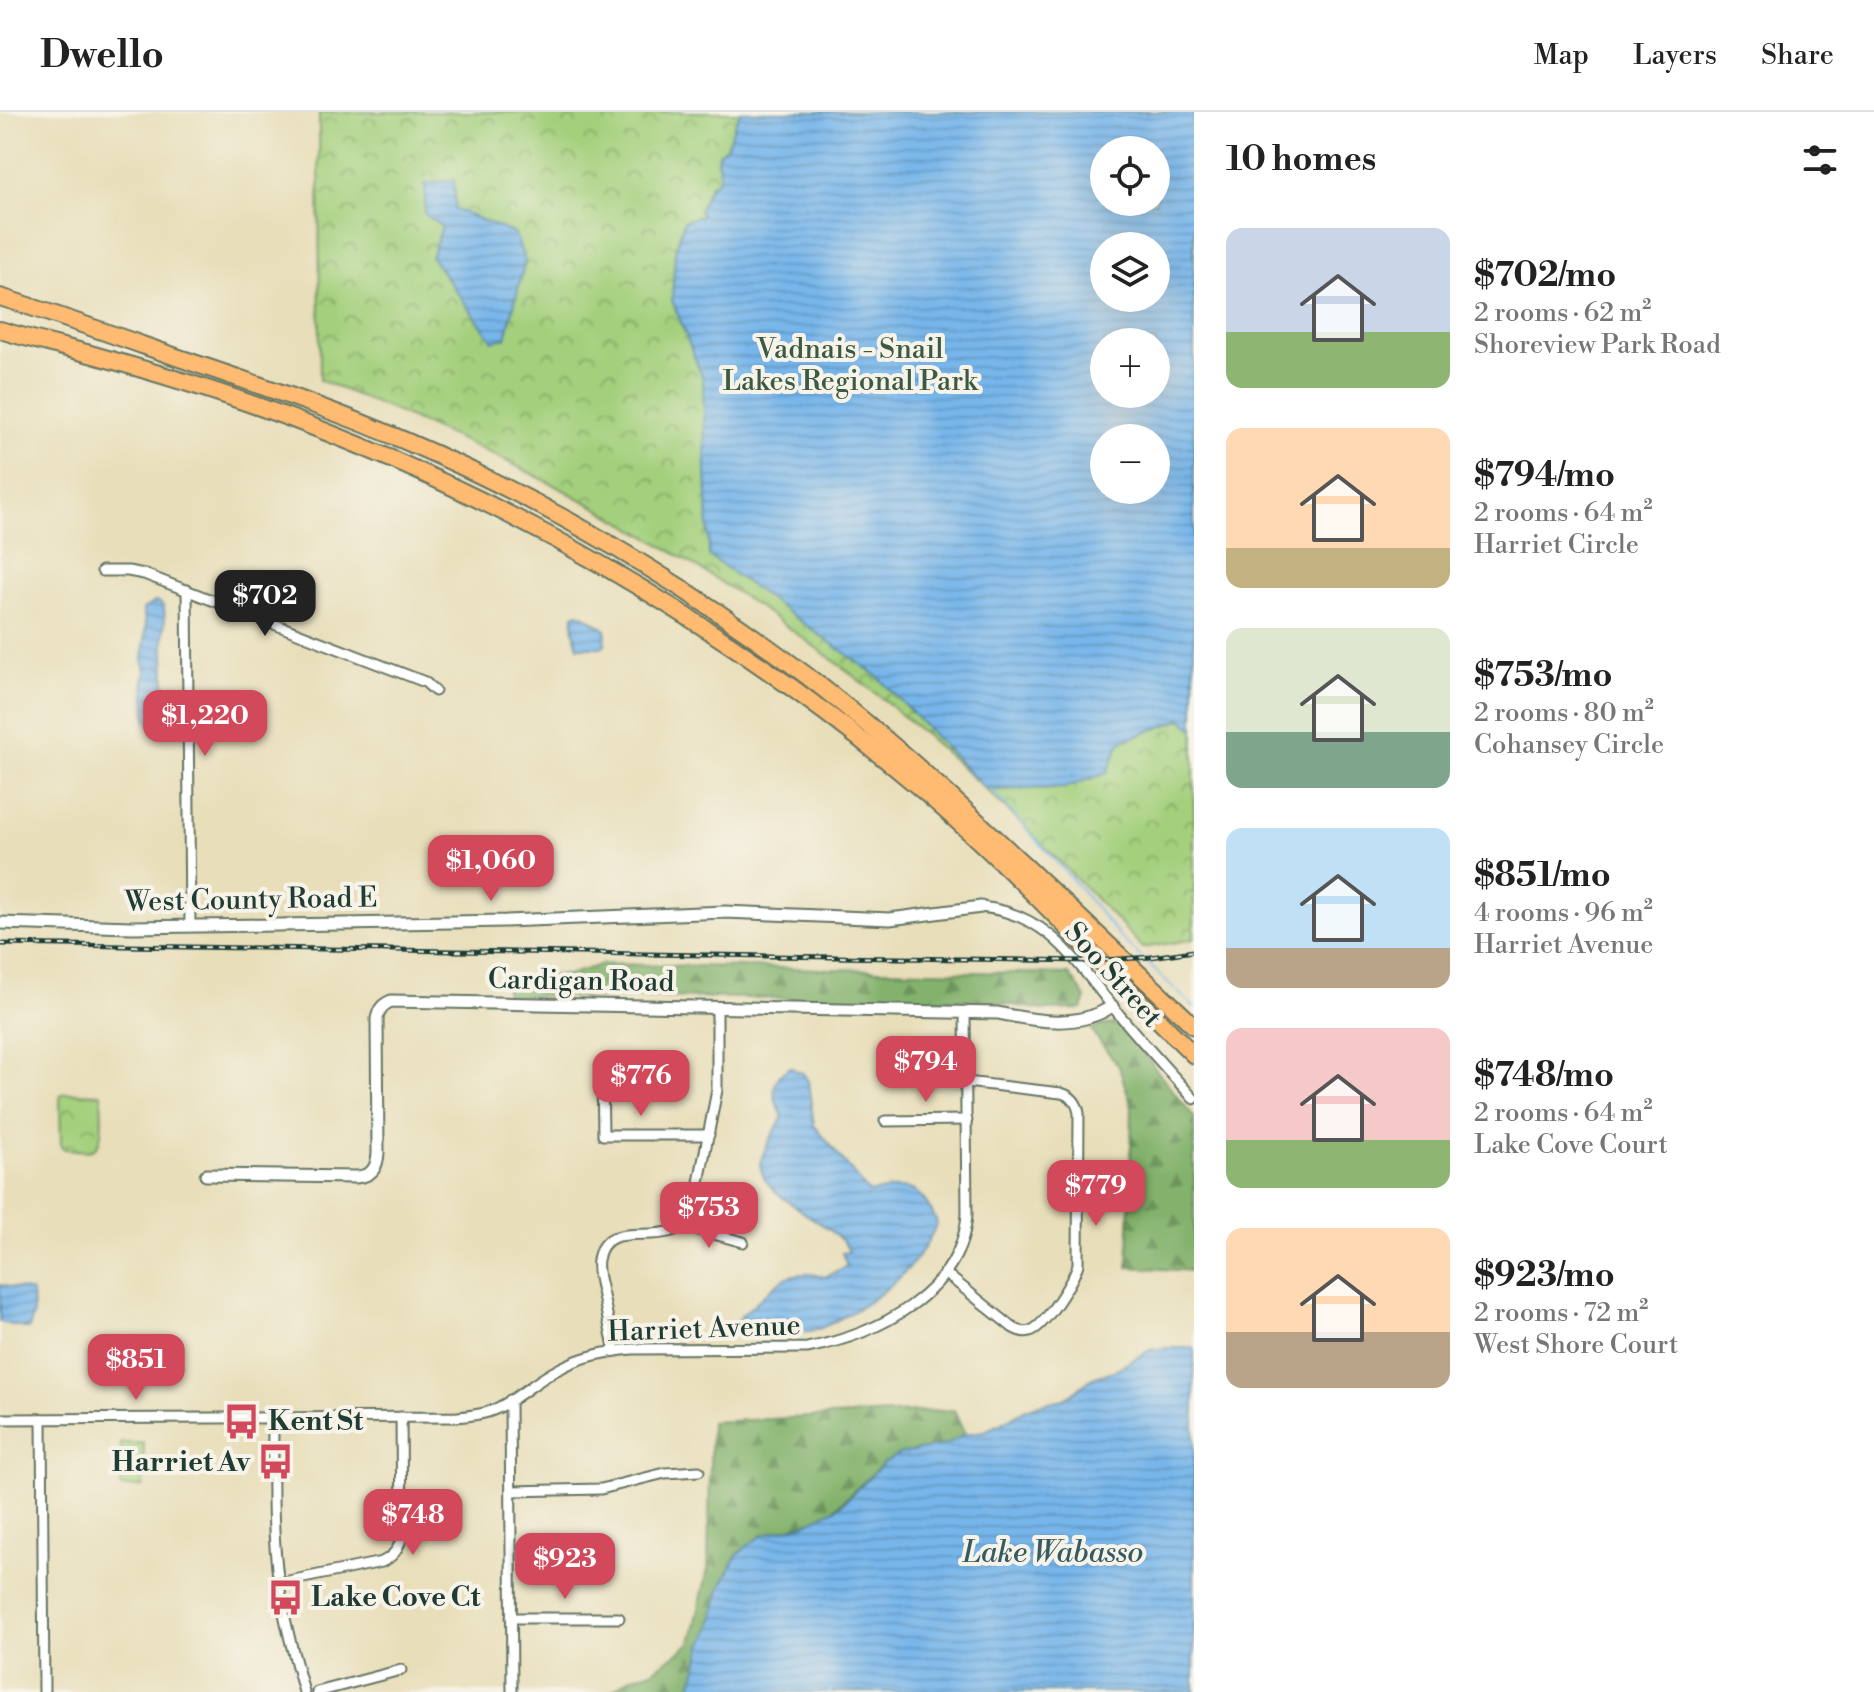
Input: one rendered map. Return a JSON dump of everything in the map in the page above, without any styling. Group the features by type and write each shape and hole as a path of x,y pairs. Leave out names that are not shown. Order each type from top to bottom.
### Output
{"highway":[{"path":"3,297 354,419 484,478 637,560 767,647 889,741 976,818 1194,1026"},
{"path":"0,332 203,388 370,450 552,536 660,599 812,702 914,783 976,838 1194,1055"}],"street":[{"path":"102,571 144,574 425,682 435,691"},
{"path":"187,590 190,926"},
{"name":"West County Road E","path":"0,923 190,926 522,920 725,912 890,919 981,907"},
{"name":"Soo Street","path":"981,907 1011,912 1039,927 1072,956 1194,1099"},
{"name":"Cardigan Road","path":"206,1175 356,1177 375,1169 378,1153 377,1019 383,1005 391,1001 998,1013 1055,1021 1088,1018 1112,1006"},
{"path":"615,1351 598,1271 598,1256 612,1238 673,1232 684,1226 693,1213 717,1090 717,1008"},
{"name":"Harriet Avenue","path":"0,1419 457,1417 486,1412 558,1369 590,1356 615,1351 789,1349 829,1344 851,1337 885,1322 919,1299 945,1273 959,1251 966,1227 965,1013"},
{"path":"602,1072 603,1135 709,1135"},
{"path":"945,1273 1014,1329 1025,1332 1041,1324 1069,1286 1078,1264 1079,1113 1076,1103 1061,1093 966,1082"},
{"path":"885,1121 967,1120"},
{"path":"684,1226 743,1242"},
{"path":"510,1400 512,1692"},
{"path":"279,1583 382,1562 394,1555 402,1534 401,1417"},
{"path":"273,1418 273,1519 279,1583 285,1621 304,1692"},
{"path":"42,1419 44,1692"},
{"path":"511,1491 601,1489 665,1473 699,1471"},
{"path":"511,1618 619,1618"},
{"path":"317,1692 401,1670"}],"green space":[{"name":"Vadnais - Snail Lakes Regional Park","path":"319,112 1194,112 1194,939 1143,948 970,775 909,721 814,646 712,576 659,544 552,484 454,437 320,380"},
{"path":"603,964 1069,974 1086,998 1082,1009 1044,1010 982,1000 507,996 504,978 568,975"},
{"path":"1120,1024 1194,1117 1194,1271 1128,1267 1132,1107 1119,1067 1091,1030"},
{"path":"62,1094 101,1094 101,1133 92,1150 61,1147 60,1098"},
{"path":"954,1410 965,1434 948,1444 884,1463 831,1512 805,1524 763,1535 738,1554 720,1588 690,1692 609,1692 630,1678 652,1671 691,1643 708,1569 711,1422"},
{"path":"121,1443 144,1443 143,1487 121,1487"}],"water":[{"path":"740,112 1194,112 1194,729 1182,719 1120,742 1107,773 1064,788 986,790 877,676 709,556 703,379 672,300 675,251 684,221 702,215 699,210 711,184 718,181 719,152 726,147"},
{"path":"454,180 455,209 515,234 525,261 506,338 493,341 431,257 442,227 425,214 425,184"},
{"path":"157,601 163,605 165,617 165,704 163,727 153,729 146,720 146,671 143,660 146,627 143,609"},
{"path":"578,613 606,630 605,644 601,647 578,647 573,623 574,615"},
{"path":"791,1067 803,1073 808,1081 814,1125 869,1193 902,1188 910,1190 923,1199 937,1222 911,1265 886,1289 858,1309 813,1330 741,1333 734,1323 783,1280 797,1274 825,1277 847,1266 842,1253 849,1252 843,1242 784,1199 762,1174 762,1156 783,1116 775,1095 776,1083"},
{"path":"0,1285 32,1292 33,1315 29,1329 0,1322"},
{"name":"Lake Wabasso","path":"1194,1348 1194,1692 689,1692 702,1645 711,1627 720,1588 738,1554 748,1545 763,1535 805,1524 839,1507 884,1463 899,1454 948,1444 965,1434 984,1431 1024,1410 1064,1399 1093,1378 1113,1371 1150,1350"}],"waterway":[{"path":"995,791 1121,938 1194,1007"}],"railway":[{"path":"0,944 1090,961 1194,951"}],"place":[{"name":"Kent St","path":"242,1421"},
{"name":"Harriet Av","path":"276,1462"},
{"name":"Lake Cove Ct","path":"285,1597"}]}
